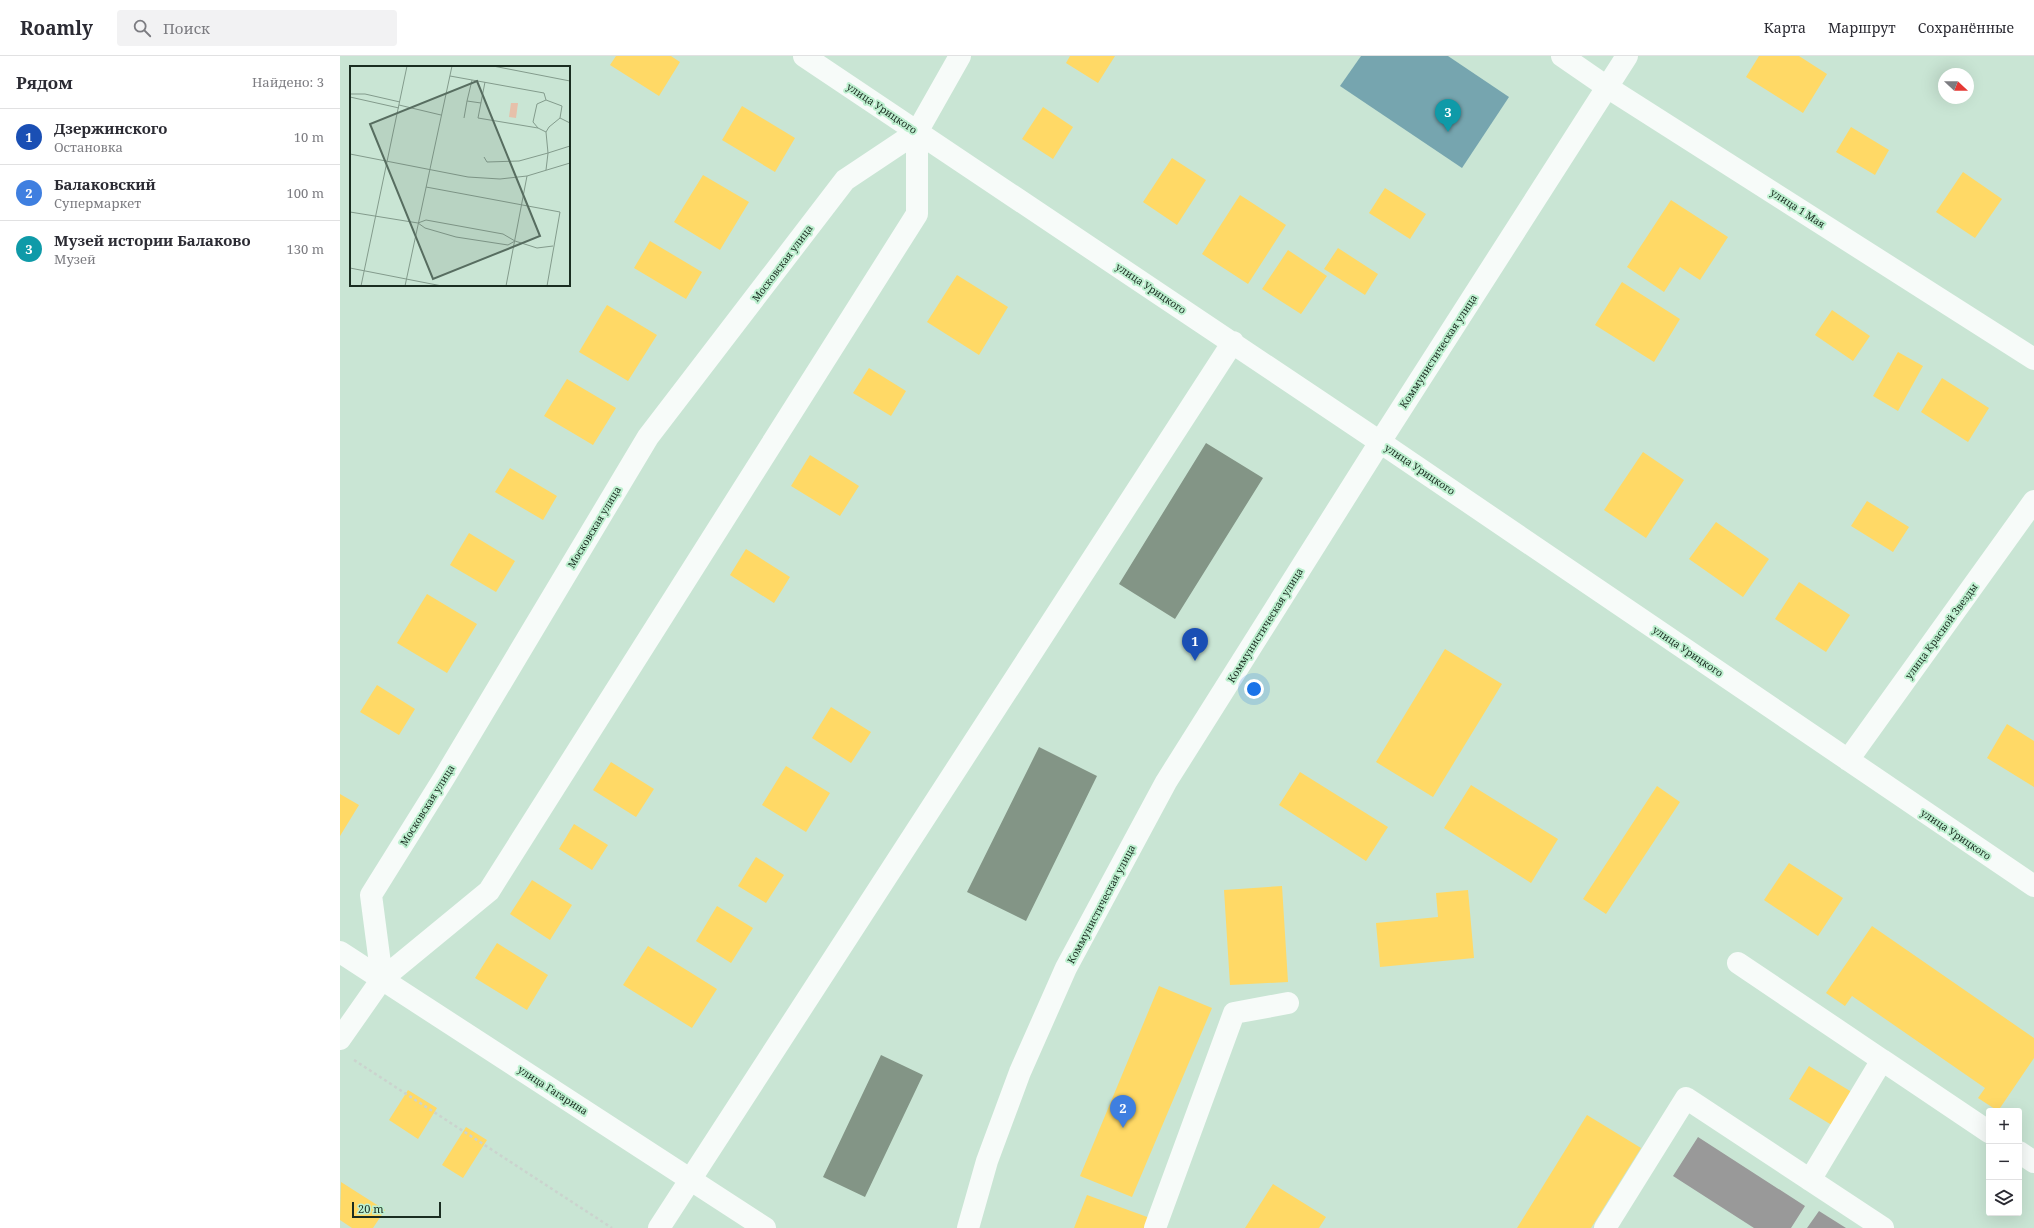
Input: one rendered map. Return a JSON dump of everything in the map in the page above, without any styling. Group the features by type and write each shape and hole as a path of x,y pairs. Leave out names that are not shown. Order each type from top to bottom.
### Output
{"street":[{"name":"улица Урицкого","path":"804,56 1232,342 2034,886"},
{"name":"Московская улица","path":"382,979 372,895 648,437 846,180 917,132 960,56"},
{"name":"улица 1 Мая","path":"1562,56 1607,87 2034,359"},
{"name":"Коммунистическая улица","path":"968,1228 987,1161 1020,1072 1066,968 1166,782 1380,442 1627,56"},
{"name":"Московская улица","path":"340,1039 382,979 489,891 917,214 917,132"},
{"path":"659,1228 1232,342"},
{"name":"улица Красной Звезды","path":"1848,760 2034,501"},
{"name":"улица Гагарина","path":"340,952 765,1228"},
{"path":"1738,962 1986,1130"},
{"path":"1155,1228 1234,1013 1288,1003"},
{"path":"1810,1180 1882,1060"},
{"path":"1605,1228 1686,1098 1883,1228"},
{"path":"2022,1154 2034,1162"}],"path":[{"path":"353,1060 612,1228"}],"building: Жильё":[{"path":"616,56 671,56 680,62 659,96 610,65"},
{"path":"1070,56 1115,56 1098,83 1066,63"},
{"path":"1759,56 1799,56 1827,74 1803,113 1746,77"},
{"path":"742,106 795,138 775,172 722,140"},
{"path":"1043,107 1073,127 1053,159 1022,139"},
{"path":"1851,127 1889,150 1875,175 1836,152"},
{"path":"1172,158 1206,180 1177,225 1143,202"},
{"path":"1963,172 2002,199 1975,238 1936,212"},
{"path":"703,175 749,202 720,250 674,222"},
{"path":"1385,188 1426,214 1410,239 1369,213"},
{"path":"1240,195 1286,225 1248,284 1202,254"},
{"path":"1671,200 1728,237 1700,280 1680,267 1664,292 1627,267"},
{"path":"650,241 702,272 686,299 634,268"},
{"path":"1338,248 1378,274 1365,295 1324,269"},
{"path":"1288,250 1327,276 1301,314 1262,289"},
{"path":"957,275 1008,307 979,355 927,322"},
{"path":"1622,282 1680,319 1654,362 1595,325"},
{"path":"607,305 657,335 628,381 579,352"},
{"path":"1832,310 1870,336 1853,361 1815,335"},
{"path":"1898,352 1923,366 1898,411 1873,396"},
{"path":"869,368 906,391 891,416 853,393"},
{"path":"1942,378 1989,408 1968,442 1921,412"},
{"path":"567,379 616,408 593,445 544,416"},
{"path":"1643,452 1684,480 1646,538 1604,510"},
{"path":"810,455 859,486 840,516 791,486"},
{"path":"510,468 557,496 543,520 495,492"},
{"path":"1867,501 1909,527 1893,552 1851,526"},
{"path":"1716,522 1769,559 1743,597 1689,559"},
{"path":"469,533 515,561 496,592 450,565"},
{"path":"746,549 790,577 774,603 730,575"},
{"path":"1799,582 1850,615 1826,652 1775,619"},
{"path":"427,594 477,624 447,673 397,643"},
{"path":"1445,649 1502,684 1433,797 1376,762"},
{"path":"377,685 415,709 399,735 360,712"},
{"path":"831,707 871,732 851,763 812,738"},
{"path":"2007,724 2034,741 2034,787 1987,758"},
{"path":"611,762 654,789 636,817 593,790"},
{"path":"786,766 830,793 806,832 762,805"},
{"path":"1300,772 1388,827 1366,861 1279,805"},
{"path":"1471,785 1558,839 1531,883 1444,828"},
{"path":"1657,786 1680,802 1606,914 1583,899"},
{"path":"340,794 359,805 340,836"},
{"path":"574,824 608,845 592,870 559,849"},
{"path":"756,857 784,875 766,903 738,886"},
{"path":"1789,863 1843,898 1818,936 1764,900"},
{"path":"532,880 572,905 550,940 510,914"},
{"path":"1282,886 1288,982 1230,985 1224,890"},
{"path":"1468,890 1474,958 1380,967 1376,923 1438,917 1436,893"},
{"path":"717,906 753,928 731,963 696,941"},
{"path":"1872,926 2034,1038 2034,1058 2000,1108 1993,1108 1978,1098 1985,1088 1852,996 1845,1006 1826,993"},
{"path":"497,943 548,975 527,1010 475,978"},
{"path":"648,946 717,989 692,1028 623,985"},
{"path":"1159,986 1212,1008 1132,1197 1080,1176"},
{"path":"1809,1066 1855,1094 1835,1127 1789,1099"},
{"path":"408,1090 437,1108 418,1139 389,1120"},
{"path":"1587,1115 1641,1148 1591,1228 1517,1228"},
{"path":"466,1127 487,1140 463,1178 442,1165"},
{"path":"341,1182 385,1210 373,1228 352,1228 340,1220"},
{"path":"1273,1184 1326,1217 1319,1228 1245,1228"},
{"path":"1087,1195 1150,1218 1147,1228 1074,1228"}],"building: Учреждения":[{"path":"1361,56 1448,56 1509,97 1462,168 1340,86"}],"building: Промзона":[{"path":"1698,1137 1805,1206 1791,1228 1754,1228 1673,1176"},
{"path":"1819,1211 1846,1228 1807,1228"}],"building: Прочее":[{"path":"1206,443 1263,478 1175,619 1119,584"},
{"path":"1039,747 1097,776 1026,921 967,892"},
{"path":"881,1055 923,1075 865,1197 823,1177"}],"place":[{"name":"Музей истории Балаково","path":"1448,132"},
{"name":"Дзержинского","path":"1195,661"},
{"name":"Балаковский","path":"1123,1128"}]}
